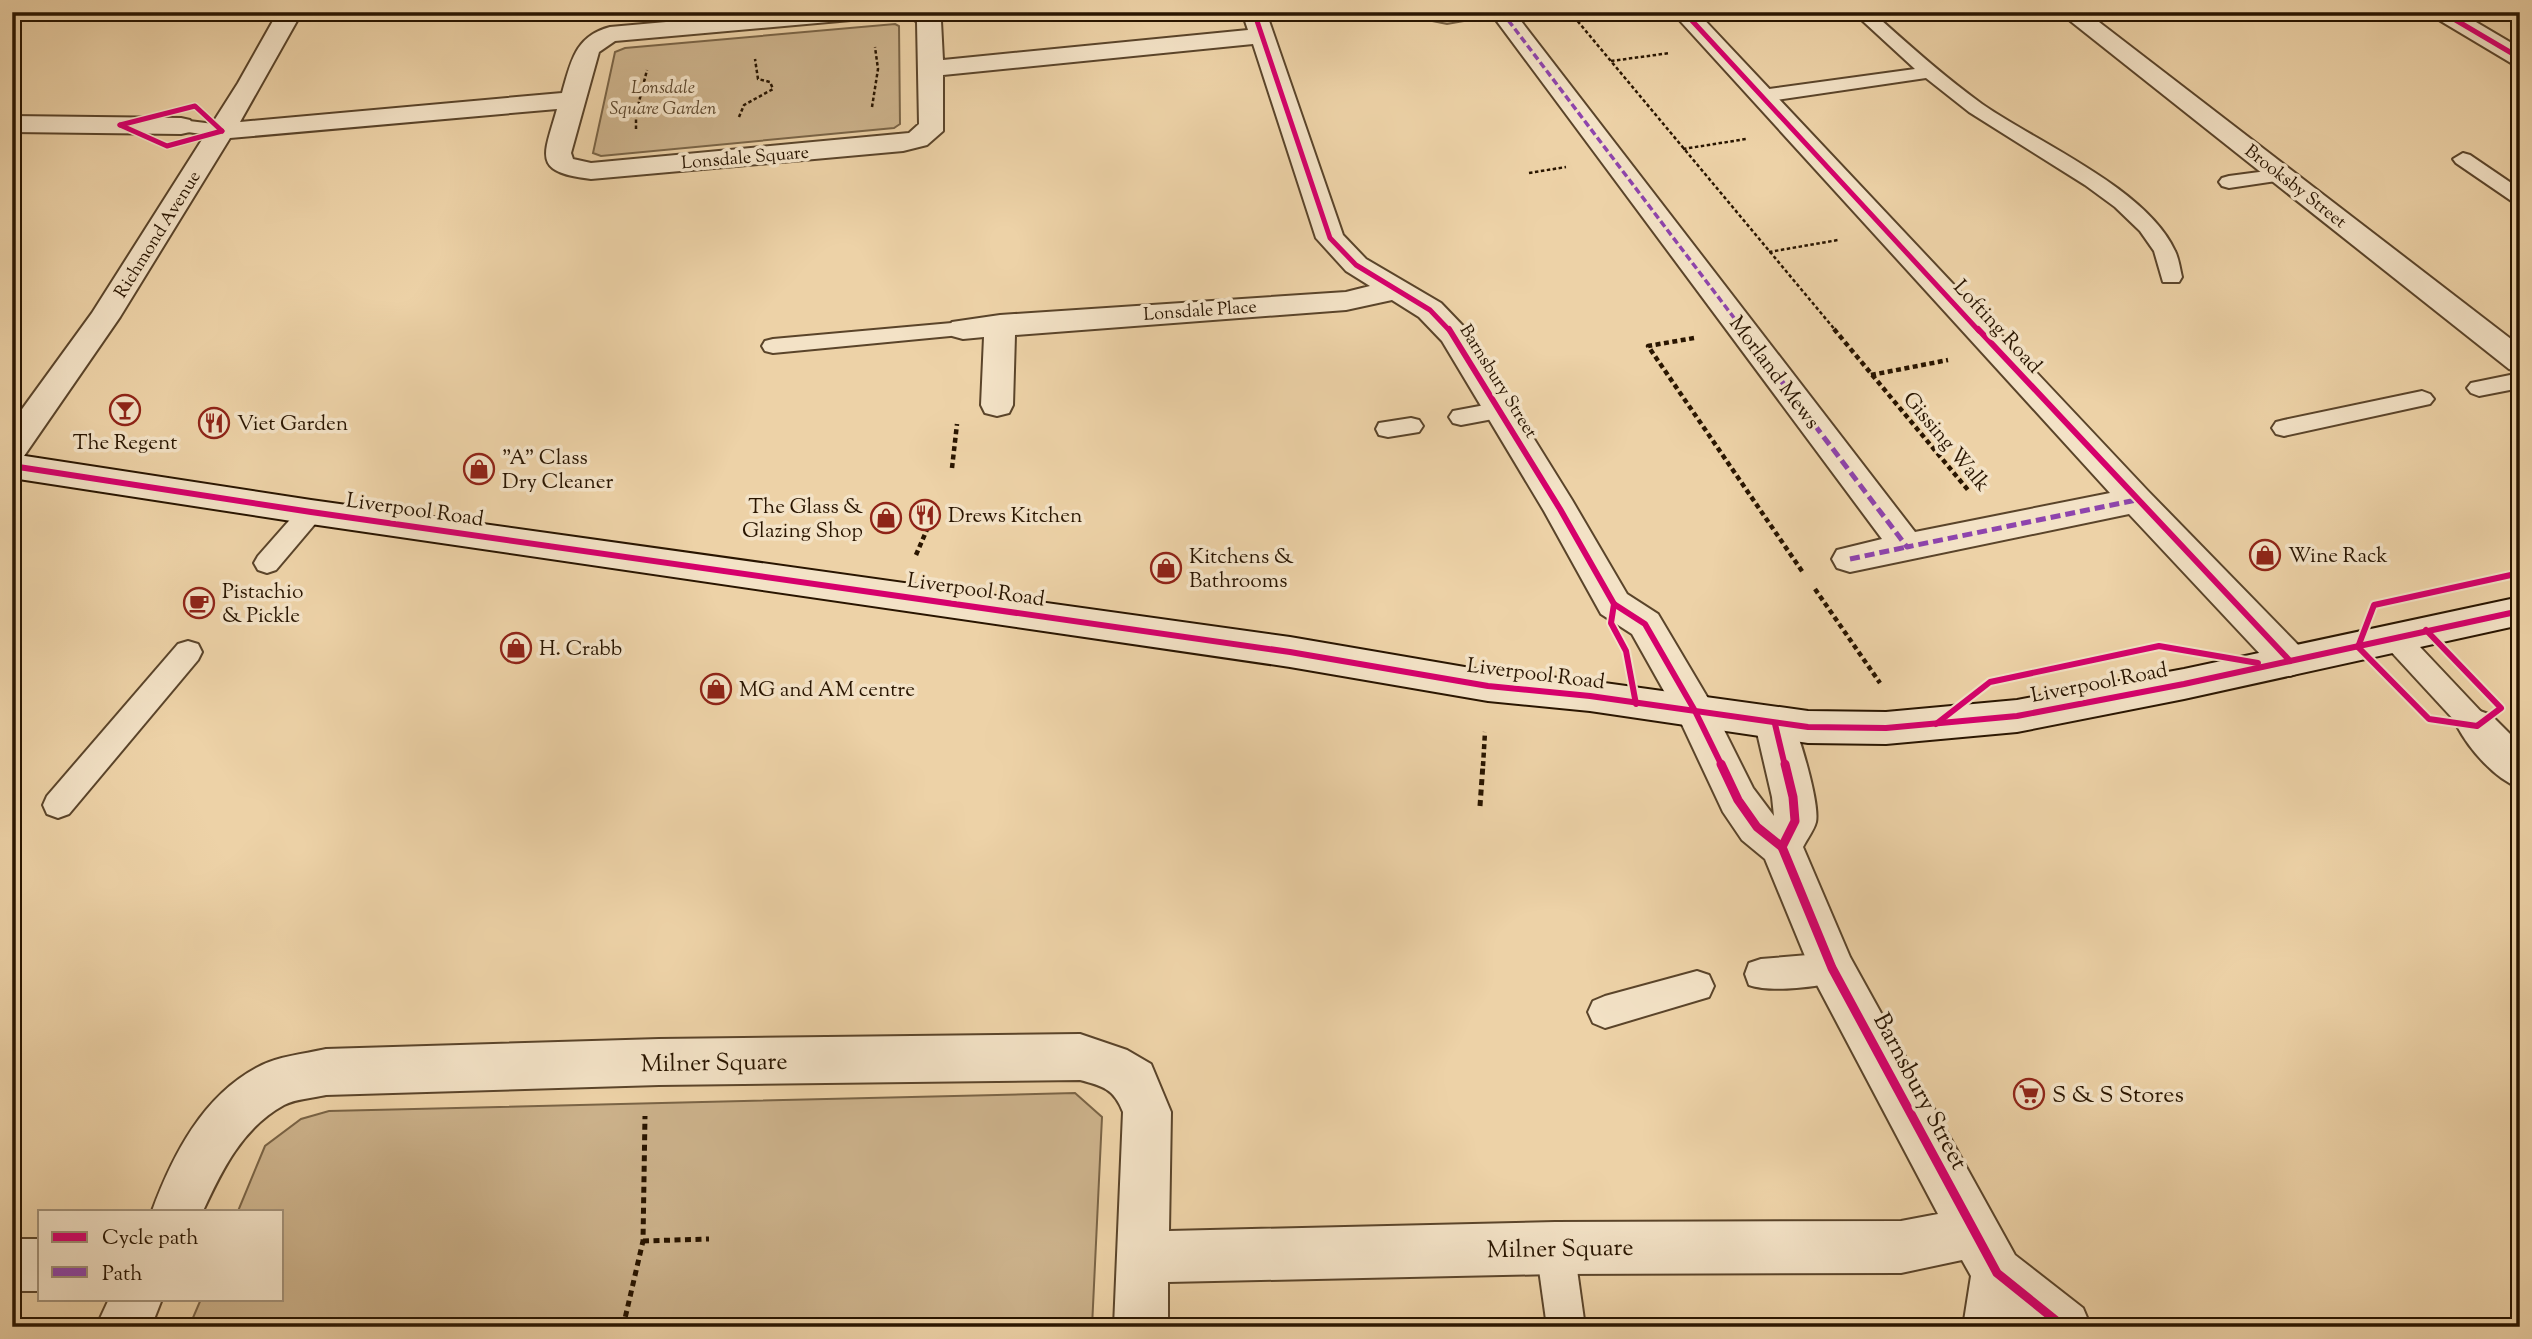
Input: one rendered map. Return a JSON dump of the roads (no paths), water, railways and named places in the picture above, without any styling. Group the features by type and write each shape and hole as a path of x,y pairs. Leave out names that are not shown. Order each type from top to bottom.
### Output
{"street":[{"name":"Richmond Avenue","path":"12,448 105,317 222,131 290,12"},
{"name":"Lonsdale Square","path":"862,12 610,34 594,42 587,50 558,153 560,163 573,170 591,171 903,143 918,139 930,131 932,102 929,21 916,12"},
{"name":"Morland Mews","path":"1502,12 1907,547"},
{"name":"Lofting Road","path":"1684,12 2136,500 2290,661"},
{"name":"Brooksby Street","path":"2071,12 2517,357"},
{"path":"2447,15 2520,58"},
{"path":"930,69 1258,24"},
{"name":"Barnsbury Street","path":"1258,24 1330,238 1356,265 1430,310 1454,335 1614,604 1644,624 1695,711 1738,800 1757,827 1782,846 1832,968 1986,1252 2064,1327"},
{"path":"222,131 572,100"},
{"path":"12,124 181,126"},
{"name":"Lonsdale Place","path":"963,328 1346,301 1399,289"},
{"path":"997,405 1000,325"},
{"name":"Liverpool Road","path":"12,466 311,512 1290,652 1488,686 1695,711 1775,724 1865,729 2029,714 2520,611"},
{"path":"1850,559 2136,500"},
{"path":"1775,724 1793,797 1795,821 1782,846"},
{"path":"2477,726 2520,771"},
{"name":"Milner Square","path":"177,1210 204,1153 234,1111 275,1083 326,1072 660,1062 1080,1057 1110,1066 1134,1080 1147,1112 1141,1327"},
{"name":"Milner Square","path":"1143,1257 1555,1248 1900,1247 1986,1252"},
{"path":"1986,1252 1990,1327"},
{"path":"12,1265 38,1265"},
{"path":"123,1327 136,1300"}],"lane":[{"path":"1861,12 1929,72 2010,132 2082,174 2129,208 2148,226 2162,245 2171,264 2171,277"},
{"path":"2447,15 2480,12"},
{"path":"1762,96 1929,72"},
{"path":"181,126 222,131"},
{"path":"2463,159 2520,198"},
{"path":"2229,182 2281,174"},
{"path":"773,346 963,328"},
{"path":"2479,388 2520,380"},
{"path":"2284,428 2422,399"},
{"path":"1461,417 1501,410"},
{"path":"267,563 311,512"},
{"path":"2395,637 2477,726"},
{"path":"58,805 188,652"},
{"path":"1760,974 1832,968"},
{"path":"1605,1012 1696,986"},
{"path":"1555,1248 1566,1327"},
{"name":"Barnsbury Street","path":"1986,1252 2023,1327"}],"place":[{"name":"The Regent","path":"125,410"},
{"name":"Viet Garden","path":"214,423"},
{"name":"\"A\" Class Dry Cleaner","path":"479,469"},
{"name":"Drews Kitchen","path":"925,515"},
{"name":"The Glass & Glazing Shop","path":"886,518"},
{"name":"Wine Rack","path":"2265,555"},
{"name":"Kitchens & Bathrooms","path":"1166,568"},
{"name":"Pistachio & Pickle","path":"199,603"},
{"name":"H. Crabb","path":"516,648"},
{"name":"MG and AM centre","path":"716,689"},
{"name":"S & S Stores","path":"2029,1094"}],"park label":[{"name":"Lonsdale Square Garden","path":"663,98"}]}
